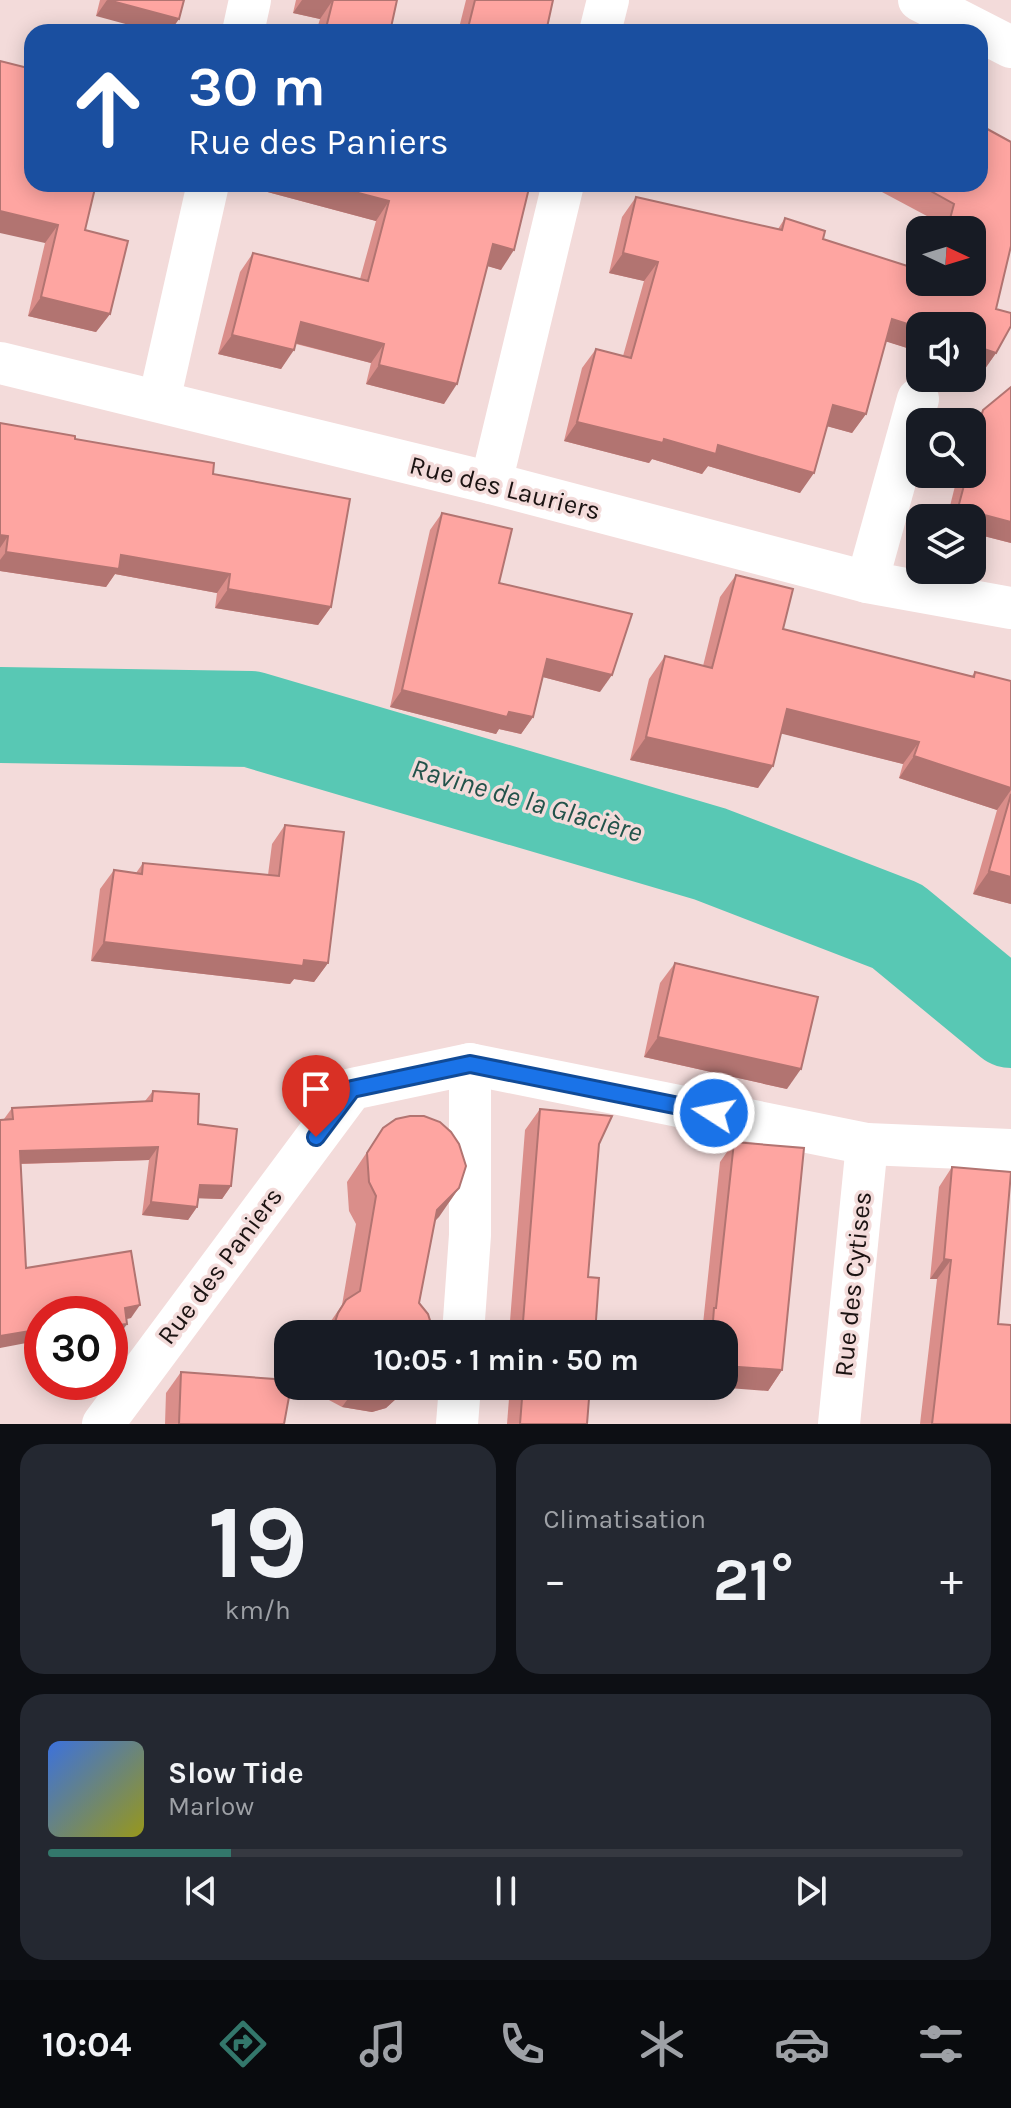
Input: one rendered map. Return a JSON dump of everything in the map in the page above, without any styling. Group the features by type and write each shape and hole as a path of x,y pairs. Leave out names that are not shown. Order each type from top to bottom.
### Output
{"street":[{"path":"245,24 250,0"},
{"path":"602,24 608,0"},
{"path":"919,0 966,24"},
{"path":"988,35 1011,47"},
{"path":"159,401 206,192"},
{"path":"491,483 561,192"},
{"name":"Rue des Lauriers","path":"0,363 491,483 867,582 1011,608"},
{"path":"867,582 918,399"},
{"path":"464,1320 470,1235 470,1064 867,1144 1011,1150"},
{"name":"Rue des Paniers","path":"103,1424 352,1089 470,1064"},
{"name":"Rue des Cytises","path":"839,1424 867,1144"},
{"path":"457,1424 459,1400"}],"building":[{"path":"108,0 184,0 179,19"},
{"path":"333,0 397,0 392,24 327,24"},
{"path":"475,0 553,0 548,24 469,24"},
{"path":"0,61 24,67 24,192 94,192 85,230 128,241 110,314 41,297 58,225 0,211"},
{"path":"988,129 1011,142 1011,246 996,309 1011,313 1011,326 996,353 986,350 986,312 906,312 906,324 892,319 866,414 833,405 814,473 718,445 716,454 664,439 663,443 577,422 596,349 631,358 658,262 623,253 636,197 782,230 785,218 825,231 823,239 906,266 906,296 986,296 986,216 951,216 954,204 932,192 988,192"},
{"path":"355,192 528,192 514,250 493,244 457,384 379,365 384,344 301,322 294,350 232,335 253,253 368,281 389,201"},
{"path":"1011,387 1011,522 986,515 986,504 959,504 963,488 986,488 985,408"},
{"path":"0,423 214,463 213,474 350,499 331,607 228,589 230,574 121,555 119,569 6,552 8,536 0,535"},
{"path":"442,513 512,529 499,583 632,614 612,675 547,659 533,717 509,712 507,717 402,690"},
{"path":"736,575 793,589 783,629 974,677 975,672 1011,681 1011,788 914,756 919,742 787,709 773,766 646,737 665,656 712,668"},
{"path":"1011,794 1011,877 989,871"},
{"path":"285,825 344,832 328,963 304,960 303,966 104,942 114,870 142,874 143,863 279,876"},
{"path":"675,963 818,997 801,1069 658,1037"},
{"path":"153,1091 199,1094 198,1124 237,1129 231,1186 200,1185 197,1207 151,1202 158,1147 20,1151 26,1268 131,1251 140,1305 128,1307 128,1296 24,1296 24,1332 0,1336 0,1120 13,1119 12,1108 152,1101"},
{"path":"540,1109 612,1116 599,1144 588,1277 599,1278 596,1320 523,1320"},
{"path":"424,1116 440,1122 459,1144 466,1166 459,1188 437,1210 419,1303 430,1320 336,1320 346,1300 360,1291 376,1196 369,1182 367,1153 383,1128 396,1119"},
{"path":"734,1142 804,1148 782,1370 738,1367 738,1320 713,1320"},
{"path":"952,1167 1011,1172 998,1324 1011,1325 1011,1424 932,1424 951,1260 944,1259"},
{"path":"181,1372 274,1379 274,1400 288,1400 284,1424 179,1424"},
{"path":"522,1400 589,1400 587,1424 520,1424"}],"waterway":[{"name":"Ravine de la Glacière","path":"0,715 251,719 710,854 897,926 1011,1020"}],"route":[{"path":"316,1137 352,1089 470,1064 714,1113"}]}
